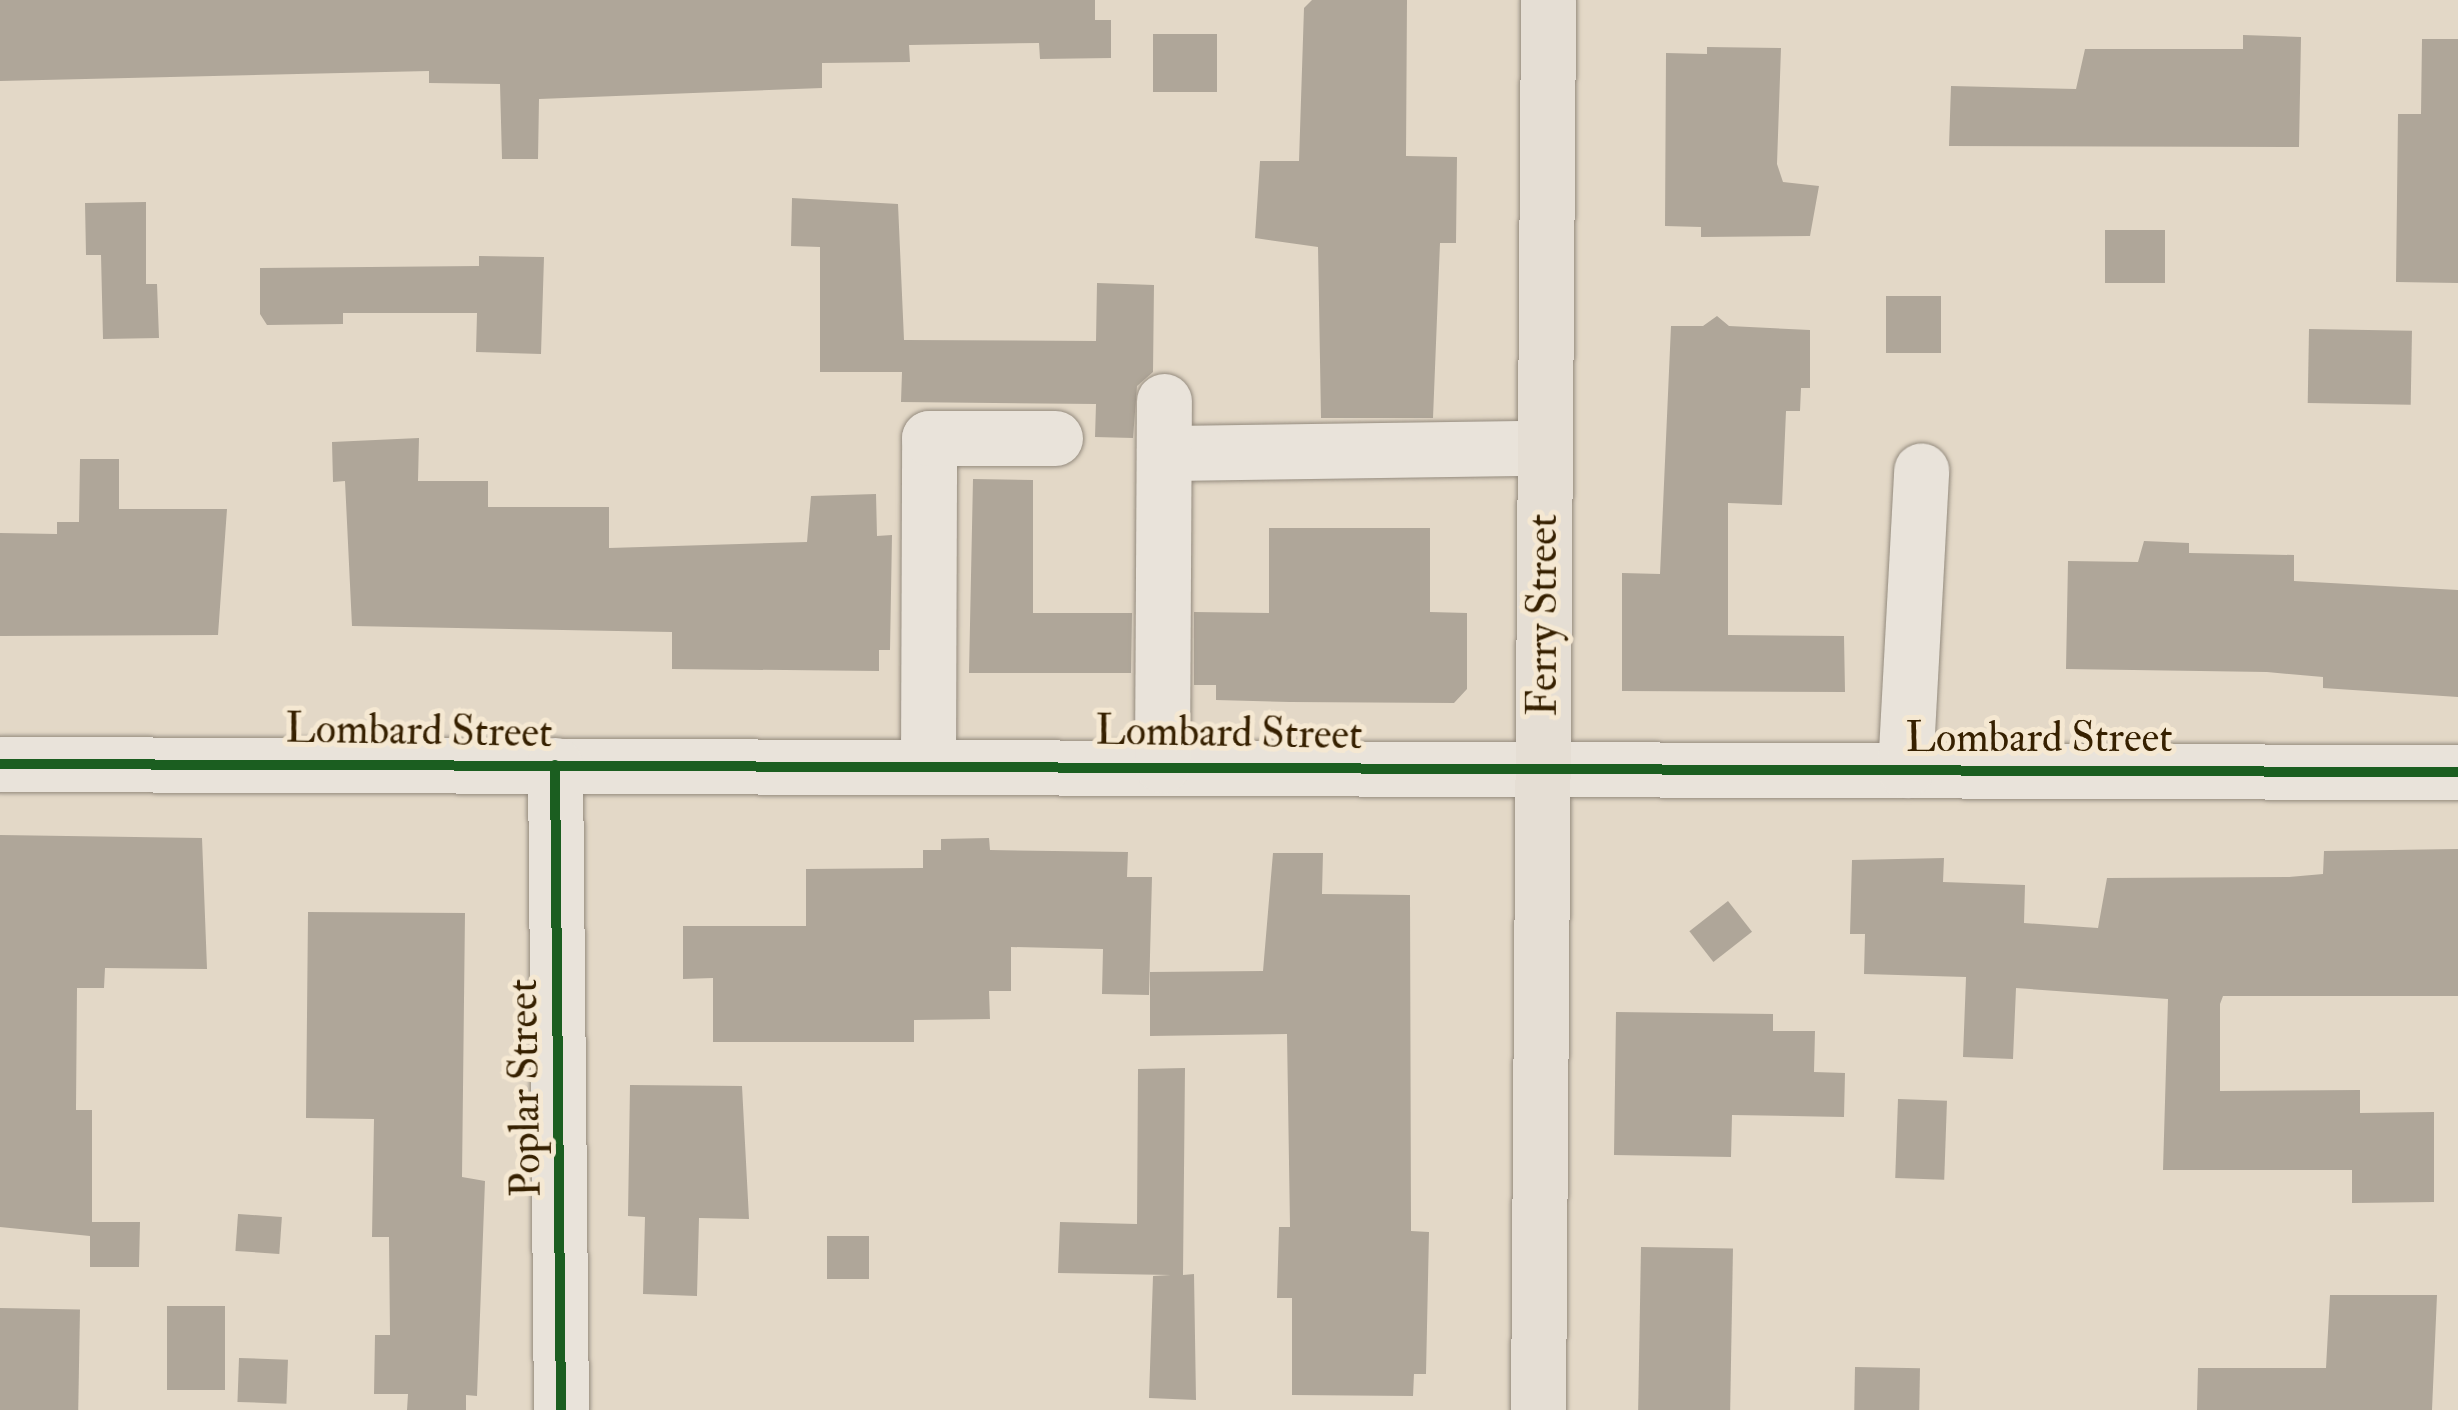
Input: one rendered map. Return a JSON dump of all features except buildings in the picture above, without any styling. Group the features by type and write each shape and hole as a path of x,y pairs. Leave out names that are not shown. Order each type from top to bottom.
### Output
{"main road":[{"name":"Ferry Street","path":"1538,1410 1548,0"}],"street":[{"path":"1162,765 1164,427 1407,450 1544,448"},
{"path":"928,762 928,438 1055,438"},
{"path":"1905,770 1921,470"},
{"name":"Lombard Street","path":"0,764 928,762 2458,772"},
{"name":"Poplar Street","path":"555,765 561,1410"}],"cycle path":[{"path":"0,764 2458,772"},
{"path":"555,765 561,1410"}]}
